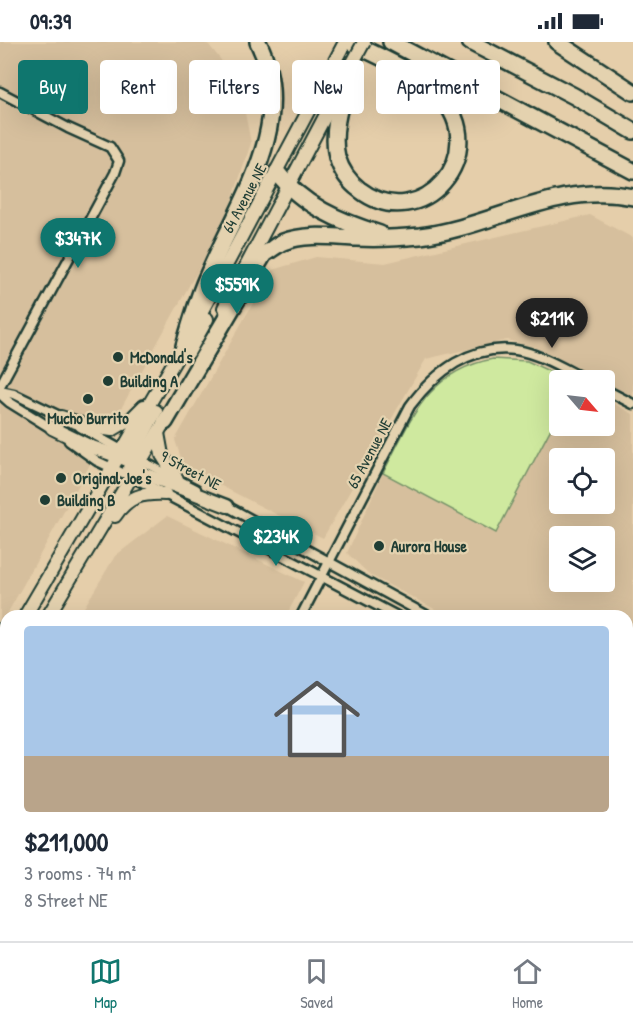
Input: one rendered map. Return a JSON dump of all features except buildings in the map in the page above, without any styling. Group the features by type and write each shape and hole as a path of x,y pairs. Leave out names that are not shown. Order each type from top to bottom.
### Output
{"highway":[{"path":"184,346 203,285 256,170 267,139 272,102 271,84 268,65 258,42"},
{"path":"340,114 336,134 337,156 345,174 356,188 377,200 406,203 427,196 447,179 455,163 459,138 454,116 438,94 423,82 350,42"},
{"path":"392,42 633,171"},
{"path":"470,42 574,96 633,131"},
{"path":"557,42 633,92"},
{"path":"276,172 288,187 344,222 388,237"},
{"path":"161,427 264,254 283,242 317,236 359,238 435,233 568,195 617,193 633,197"}],"street":[{"name":"64 Avenue NE","path":"52,610 64,591 130,463 161,387 345,42"},
{"name":"64 Avenue NE","path":"354,60 364,42"},
{"path":"0,92 115,151 119,160 115,173 0,386"},
{"name":"64 Avenue NE","path":"27,610 112,469 130,463 161,427 326,114"},
{"path":"130,463 238,259 253,216"},
{"name":"65 Avenue NE","path":"303,610 410,406 422,389 446,367 477,354 506,350 529,353 565,370"},
{"path":"61,417 91,427 112,430 132,418 161,387"},
{"name":"9 Street NE","path":"0,393 9,402 112,469 130,463 177,479 417,610"},
{"name":"9 Street NE","path":"0,393 14,394 61,417 130,463 165,494 386,610"},
{"path":"615,395 633,404"},
{"path":"161,427 162,455 177,479"},
{"path":"52,428 227,506"},
{"path":"64,591 79,578 124,505 140,495 165,494"}],"shaded area":[{"path":"0,42 204,42 221,60 189,60 189,114 245,114 251,143 226,219 9,610 0,610"},
{"path":"590,215 633,238 633,399 615,389 615,370 579,370 535,347 507,340 426,359 323,538 184,467 175,440 272,270 316,257 385,263"},
{"path":"615,404 633,414 633,610 437,610 370,575 347,553 383,473 496,533 549,432 549,436 615,436"},
{"path":"167,516 304,582 289,610 83,610 115,556"}],"green space":[{"path":"493,359 527,361 549,371 549,432 496,533 383,473 424,401 452,374 470,365"}],"place":[{"name":"McDonald's","path":"118,357"},
{"name":"Building A","path":"108,381"},
{"name":"Mucho Burrito","path":"88,399"},
{"name":"Original Joe's","path":"61,478"},
{"name":"Building B","path":"45,500"},
{"name":"Aurora House","path":"379,546"}]}
